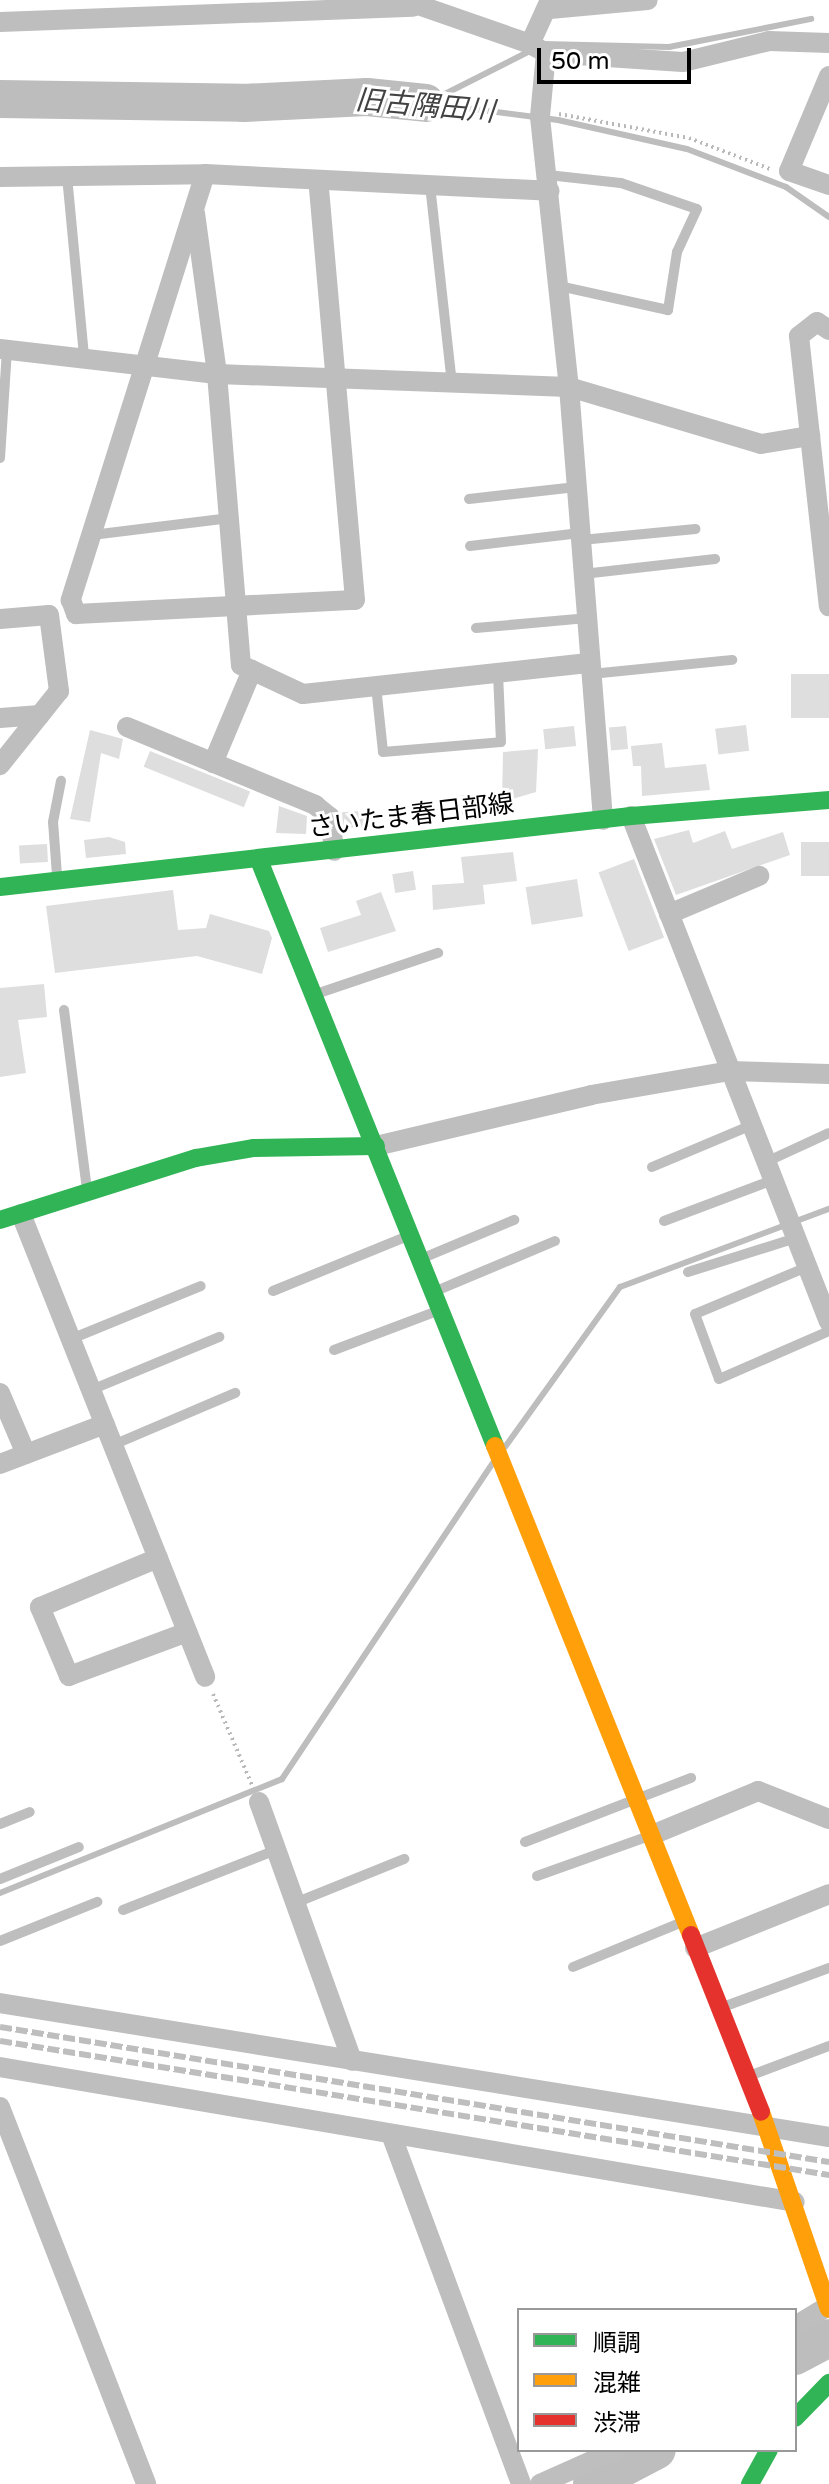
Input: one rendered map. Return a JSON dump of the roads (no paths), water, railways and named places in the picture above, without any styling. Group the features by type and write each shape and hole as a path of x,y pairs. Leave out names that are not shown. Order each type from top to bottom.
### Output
{"street":[{"path":"603,820 569,387 540,111 538,49 550,4 648,0"},
{"path":"0,22 125,10 408,4 538,49 683,62 769,41 829,43"},
{"path":"829,76 789,171 829,185"},
{"path":"0,177 205,174 430,185 549,183"},
{"path":"205,174 90,535 71,600 76,614 355,600 333,380 318,181"},
{"path":"194,206 217,374 239,608 241,665 303,694 498,673 591,668"},
{"path":"829,330 817,322 799,336 829,606"},
{"path":"4,349 144,363 217,374 569,387 761,444 810,436"},
{"path":"0,619 49,615 59,691 0,765"},
{"path":"213,763 252,670"},
{"path":"0,718 40,715"},
{"path":"127,727 315,805 330,817 334,851"},
{"name":"さいたま春日部線","path":"0,887 631,816 829,800"},
{"path":"631,816 828,1318"},
{"path":"259,860 652,1835 764,2130 795,2202 828,2307 797,2325"},
{"path":"669,914 759,876"},
{"path":"205,1677 71,1339 8,1218 196,1158 254,1148 376,1146 591,1095 730,1071 829,1074"},
{"path":"0,1393 26,1454"},
{"path":"0,1464 105,1424"},
{"path":"158,1558 40,1607 69,1676 187,1632"},
{"path":"652,1835 758,1791 829,1819"},
{"path":"259,1802 352,2061"},
{"path":"695,1948 829,1894"},
{"path":"0,2003 764,2130 829,2137"},
{"path":"0,2067 795,2202"},
{"path":"0,2107 146,2484"},
{"path":"391,2134 521,2484"},
{"path":"797,2416 829,2383"},
{"path":"540,2484 612,2452"},
{"path":"750,2484 768,2452"}],"lane":[{"path":"67,176 84,357"},
{"path":"549,183 621,183 697,209 677,252 668,310 559,286"},
{"path":"430,185 452,383"},
{"path":"0,458 4,349"},
{"path":"469,499 576,487"},
{"path":"90,535 230,518"},
{"path":"470,546 695,529"},
{"path":"583,574 715,559"},
{"path":"476,628 587,618"},
{"path":"591,668 732,660"},
{"path":"376,686 383,752 501,742 498,673"},
{"path":"58,881 53,822 61,781"},
{"path":"314,995 438,953"},
{"path":"64,1010 87,1192"},
{"path":"652,1167 752,1125"},
{"path":"664,1221 770,1171 829,1133"},
{"path":"0,1201 8,1218"},
{"path":"421,1258 514,1220"},
{"path":"273,1291 412,1235"},
{"path":"688,1272 796,1238"},
{"path":"434,1292 555,1241"},
{"path":"807,1267 695,1314 719,1379 828,1318"},
{"path":"71,1339 201,1286"},
{"path":"334,1350 442,1310"},
{"path":"91,1390 219,1337"},
{"path":"113,1445 235,1393"},
{"path":"525,1842 636,1796 691,1778"},
{"path":"0,1824 30,1812"},
{"path":"537,1876 652,1835"},
{"path":"0,1879 79,1847"},
{"path":"123,1910 276,1850"},
{"path":"295,1903 404,1859"},
{"path":"0,1941 97,1902"},
{"path":"573,1967 685,1921"},
{"path":"718,2009 829,1968"},
{"path":"744,2078 829,2046"}],"waterway":[{"path":"543,44 669,47 811,19"},
{"path":"429,102 530,51"},
{"name":"旧古隅田川","path":"0,99 243,103 367,97 426,103"},
{"name":"旧古隅田川","path":"426,103 558,120 687,149 786,187 829,217"},
{"path":"505,1447 620,1287 829,1209"},
{"path":"0,1893 282,1779 493,1463"},
{"path":"797,2355 829,2338"},
{"path":"592,2484 653,2452"}],"railway":[{"path":"0,2027 829,2162"},
{"path":"0,2041 829,2175"}]}
